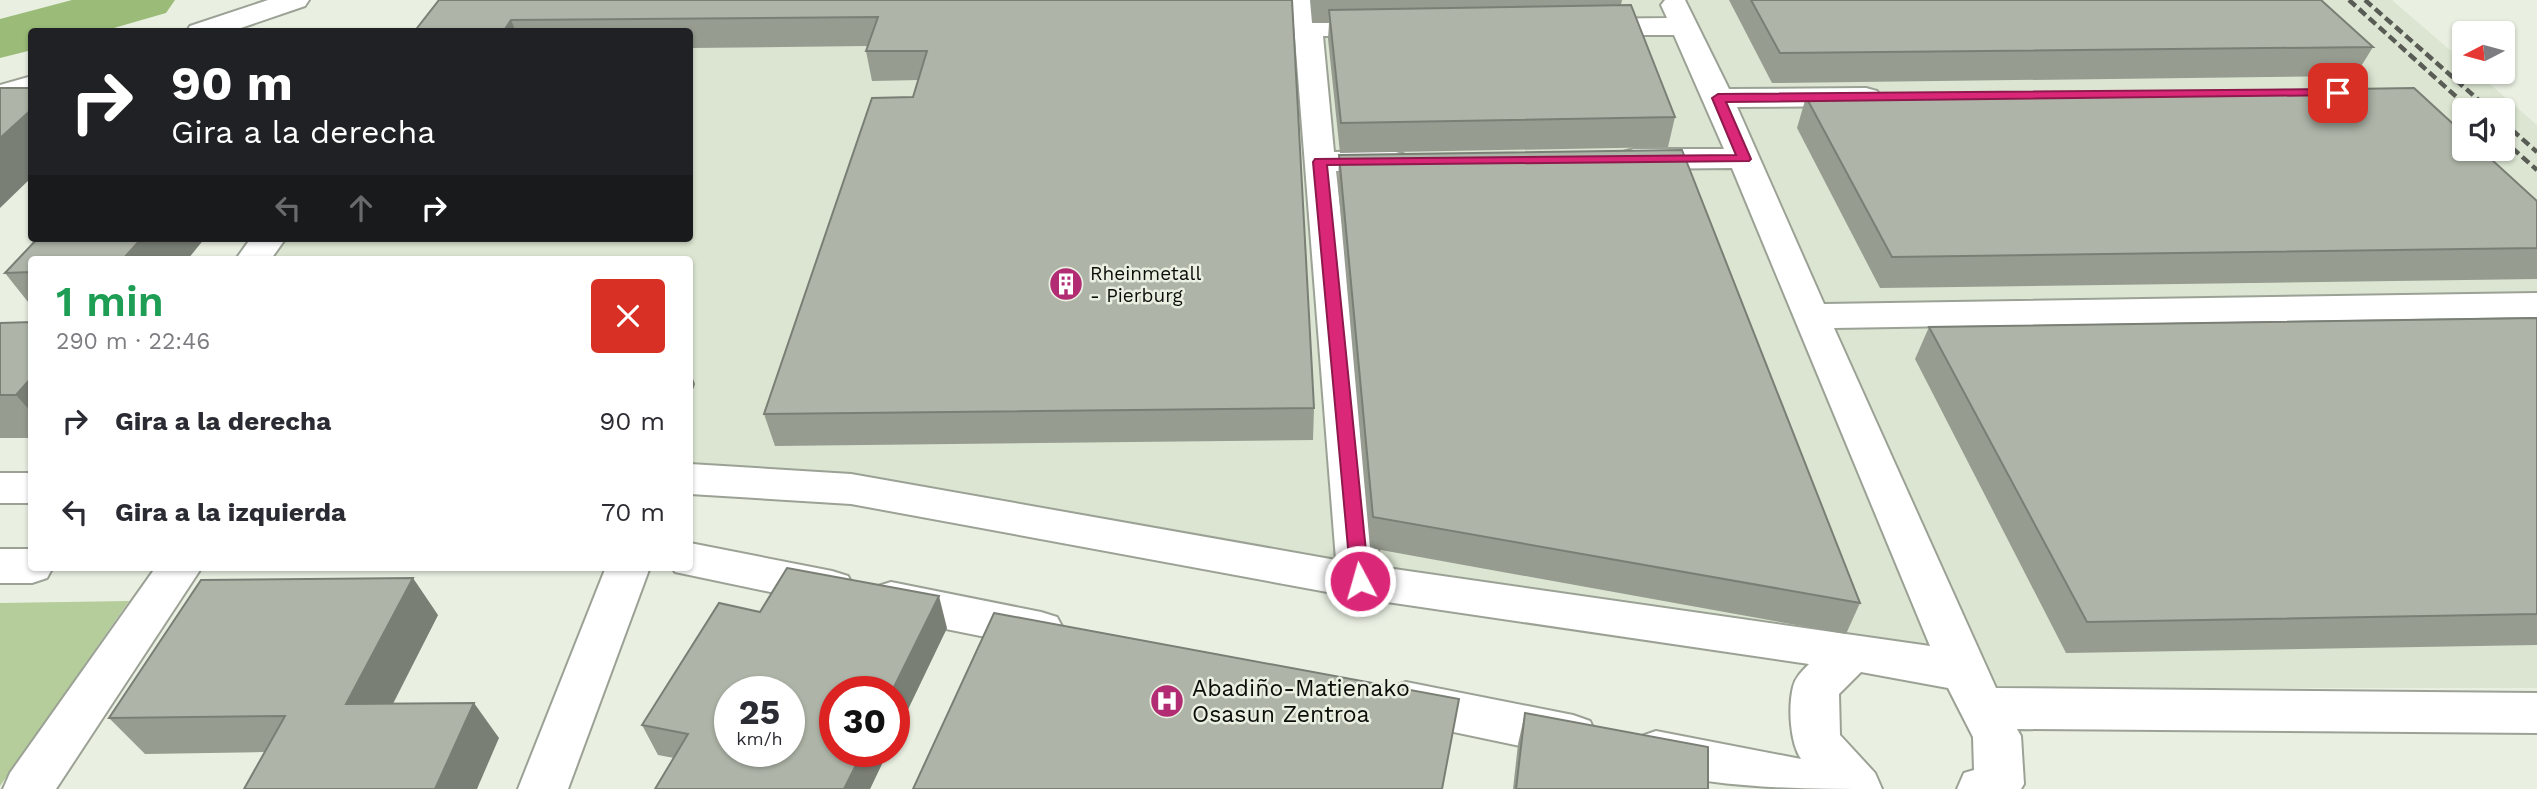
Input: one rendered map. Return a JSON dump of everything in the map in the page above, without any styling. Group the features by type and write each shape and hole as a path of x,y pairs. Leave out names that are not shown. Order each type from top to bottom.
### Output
{"street":[{"path":"1672,0 1718,98 1973,690 1997,736 1996,787"},
{"path":"212,28 286,3 291,28"},
{"path":"1360,581 1307,14 1406,28"},
{"path":"1559,27 1685,26"},
{"path":"0,94 28,86"},
{"path":"1718,98 1897,97"},
{"path":"1607,159 1744,159"},
{"path":"1320,162 1429,161"},
{"path":"255,256 266,242"},
{"path":"1812,316 2537,305"},
{"path":"693,479 851,489 1360,581 1852,652 1973,690 2537,713"},
{"path":"0,488 28,488"},
{"path":"693,561 1075,637"},
{"path":"0,566 28,566"},
{"path":"28,789 177,571"},
{"path":"542,789 626,571"},
{"path":"1852,652 1816,687 1816,742 1857,789"},
{"path":"1362,694 1841,789"}],"shaded area":[{"path":"465,0 2392,0 2452,52 2452,84 2490,84 2506,98 2452,98 2452,161 2515,161 2515,106 2537,125 2537,688 1999,688 1356,591 847,497 693,489 693,256 275,256 285,242 693,242 693,28 662,28"}],"green space":[{"path":"129,601 0,786 0,603"}],"building":[{"name":"Rheinmetall - Pierburg","path":"439,0 1292,0 1314,408 764,414 872,98 913,97 927,51 866,51 878,17 511,20 506,28 417,28"},
{"path":"1751,0 2321,0 2373,47 1780,53"},
{"path":"1631,5 1675,117 1341,123 1329,10"},
{"path":"0,88 28,88 28,113 0,138"},
{"path":"2414,88 2452,123 2452,161 2493,161 2537,201 2537,248 1892,257 1806,97"},
{"path":"1682,150 1860,603 1373,517 1339,155"},
{"path":"34,242 138,242 126,256 28,256 28,272 5,273"},
{"path":"2537,318 2537,614 2087,622 1929,327"},
{"path":"28,322 28,382 16,395 0,395 0,323"},
{"path":"787,568 939,596 899,676 819,676 819,767 855,767 844,789 655,789 688,734 642,725 719,603 760,612"},
{"path":"413,578 346,704 474,703 435,789 244,789 285,716 109,718 201,580"},
{"path":"994,613 1459,699 1442,789 913,789"},
{"path":"1525,713 1708,747 1708,789 1516,789"}],"waterway":[{"path":"41,28 144,0"},
{"path":"0,39 28,31"}],"railway":[{"path":"2349,0 2458,98"},
{"path":"2365,0 2476,98"},
{"path":"2515,133 2537,152"},
{"path":"2515,151 2537,170"}],"place":[{"name":"Rheinmetall - Pierburg","path":"1066,284"},
{"name":"Abadiño-Matienako Osasun Zentroa","path":"1167,701"}],"route":[{"path":"1360,581 1320,162 1744,159 1718,98 2338,93"}]}
